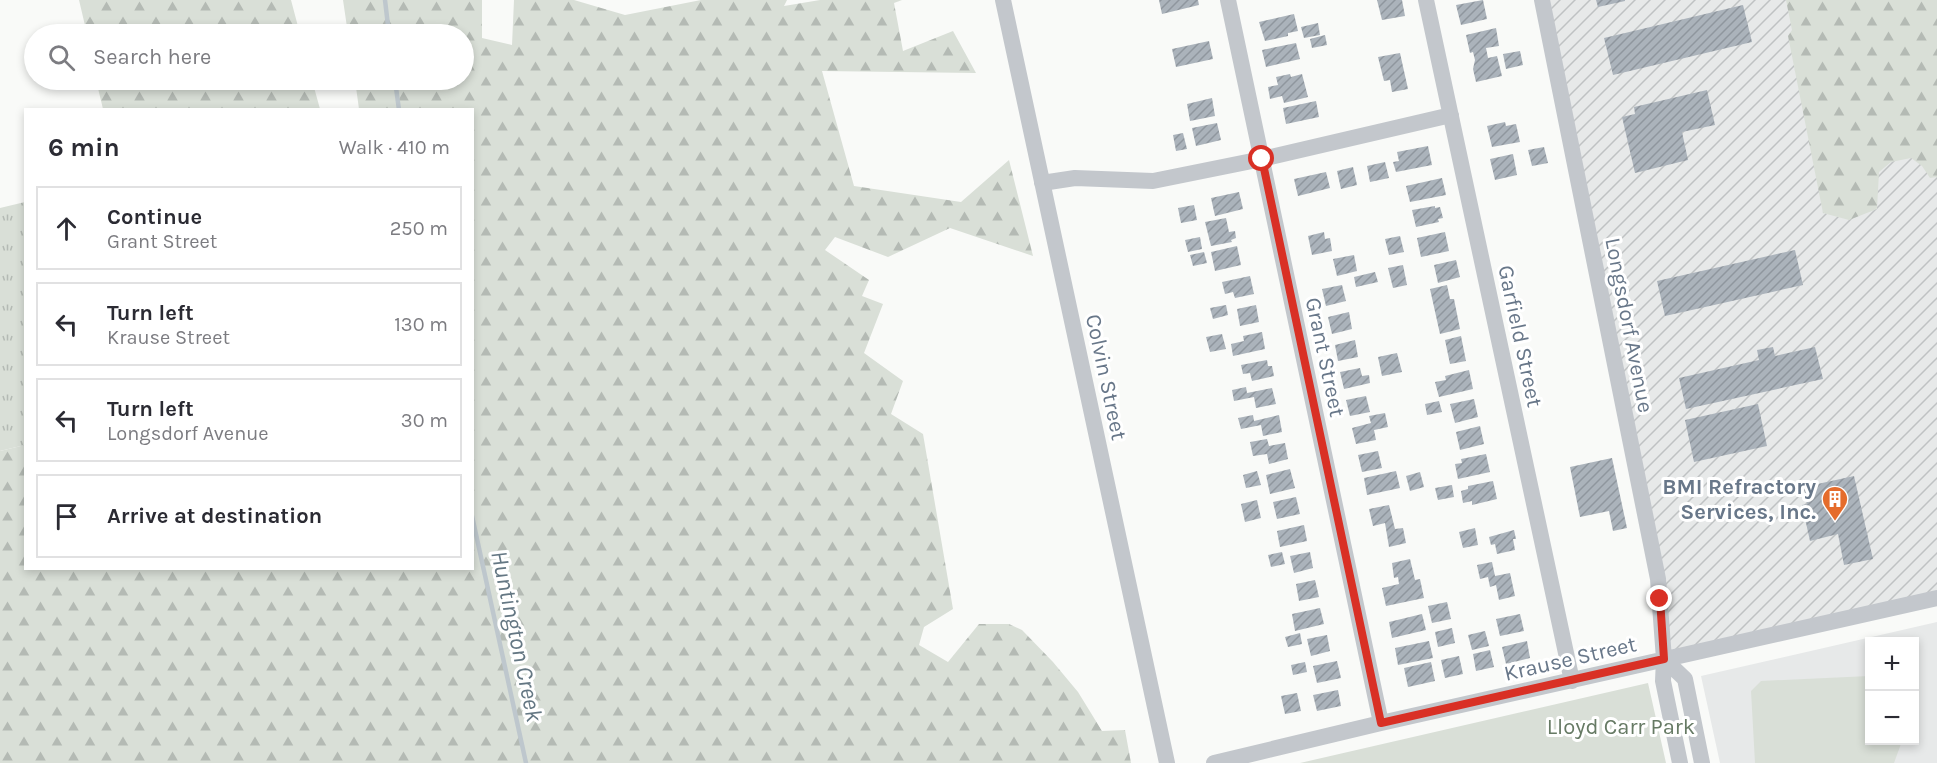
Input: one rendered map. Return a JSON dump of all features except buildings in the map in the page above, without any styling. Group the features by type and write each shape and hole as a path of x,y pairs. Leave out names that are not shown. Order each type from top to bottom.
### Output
{"street":[{"name":"Colvin Street","path":"1003,0 1167,763"},
{"name":"Grant Street","path":"1228,0 1381,723"},
{"name":"Garfield Street","path":"1426,0 1572,681"},
{"name":"Longsdorf Avenue","path":"1542,0 1658,579 1664,659 1663,681 1680,763"},
{"path":"1042,183 1075,178 1153,181 1262,159 1451,115"},
{"name":"Krause Street","path":"1214,763 1381,723 1937,598"},
{"path":"1664,659 1685,679 1702,763"}],"shaded area":[{"path":"1542,0 1937,0 1937,598 1664,659 1658,579"},
{"path":"1937,622 1937,763 1720,763 1701,676 1865,638 1865,745 1919,745 1919,637 1871,637"}],"green space":[{"path":"79,0 291,0 297,24 85,24"},
{"path":"343,0 482,0 482,38 512,45 514,0 574,0 625,15 701,0 787,0 784,6 820,0 902,0 894,3 903,51 953,31 976,73 822,71 854,186 961,202 1009,160 1033,256 950,228 888,257 835,237 825,250 869,280 862,296 883,304 864,353 903,381 891,414 923,434 953,609 924,627 919,645 948,662 979,624 1009,624 1022,630 1078,692 1102,731 1125,730 1131,763 0,763 0,451 24,445 24,570 474,570 474,108 359,108 356,90 474,90 474,24 347,24"},
{"path":"1786,0 1937,0 1937,177 1930,178 1922,166 1911,158 1891,162 1879,172 1877,209 1849,220 1823,213 1788,36 1792,30"},
{"path":"98,90 315,90 320,108 103,108"},
{"path":"24,202 24,445 0,451 0,208"},
{"path":"1865,676 1865,745 1901,745 1894,763 1755,763 1751,691 1761,681"},
{"name":"Lloyd Carr Park","path":"1648,683 1666,763 1300,763"}],"waterway":[{"name":"Huntington Creek","path":"385,0 388,24"},
{"name":"Huntington Creek","path":"396,90 399,108"},
{"name":"Huntington Creek","path":"474,525 526,763"}],"place":[{"name":"BMI Refractory Services, Inc.","path":"1835,522"}],"route":[{"path":"1262,159 1381,723 1664,659 1660,599"}]}
